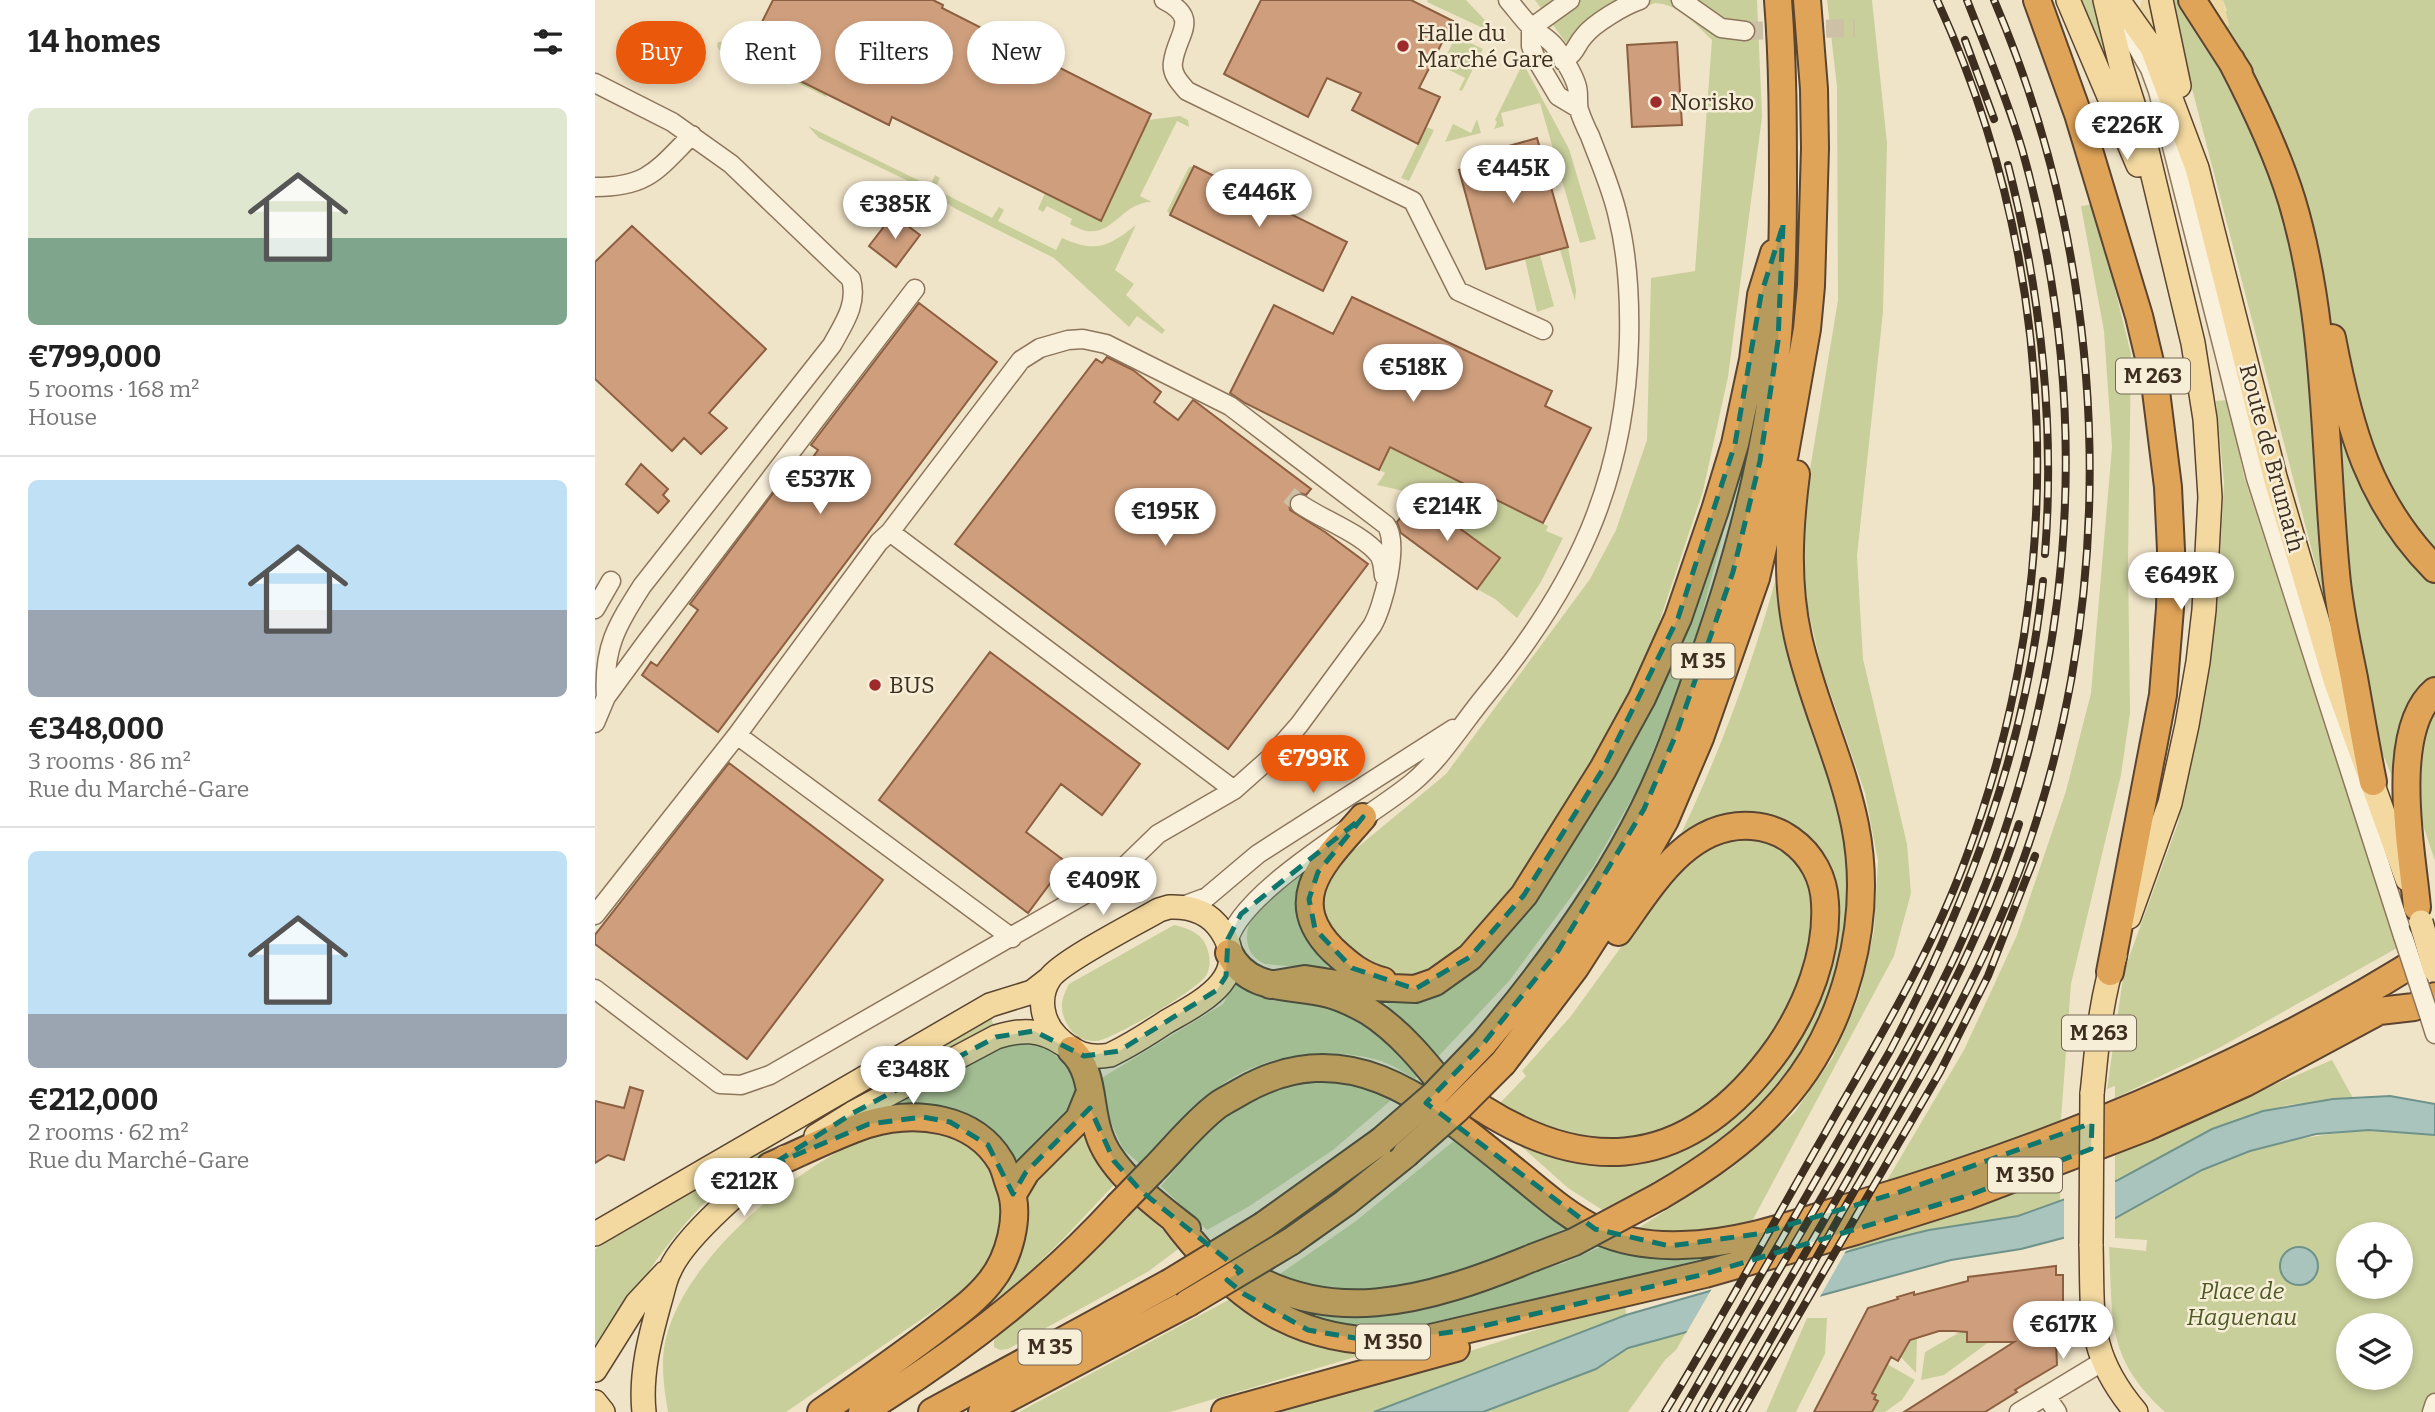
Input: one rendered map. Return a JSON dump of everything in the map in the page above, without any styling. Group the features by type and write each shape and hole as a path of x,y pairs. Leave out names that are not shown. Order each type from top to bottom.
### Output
{"highway":[{"name":"M 35","path":"932,1412 1169,1283 1264,1226 1381,1141 1434,1095 1483,1044 1558,951 1604,879 1644,809 1682,719 1733,572 1760,460 1782,298 1782,50 1778,0"},
{"name":"M 35","path":"982,1412 1188,1303 1290,1242 1345,1203 1406,1154 1456,1110 1503,1063 1575,968 1625,890 1665,820 1700,738 1756,578 1783,464 1807,329 1811,286 1815,148 1807,0"},
{"name":"M 263","path":"2037,0 2078,114 2139,316 2155,383 2168,486 2170,596 2163,695 2110,972"},
{"path":"2192,0 2231,60 2287,161 2302,199 2313,240 2345,398 2365,466 2392,517 2418,552 2435,569"},
{"path":"2231,60 2279,163 2302,243 2320,367 2342,624 2373,782"},
{"path":"1228,949 1243,972 1252,979 1270,985 1305,979 1350,986 1415,989 1435,982 1470,957 1524,895 1603,769 1642,698 1678,618 1715,510 1737,432 1762,295 1783,225"},
{"path":"1067,1046 1086,1068 1095,1124 1102,1142 1114,1161 1141,1191 1234,1266 1259,1281 1305,1298 1345,1304 1385,1303 1422,1296 1489,1275 1585,1236 1660,1196 1737,1144 1781,1102 1803,1075 1829,1028 1841,997 1856,940 1860,888 1855,826 1798,638 1790,592 1789,543 1806,392 1807,329"},
{"path":"2414,922 2406,785 2408,753 2414,721 2435,691"},
{"path":"1363,817 1318,873 1309,899 1309,911 1315,929 1352,968 1378,981 1415,989"},
{"path":"1435,1075 1477,1106 1509,1125 1531,1136 1572,1150 1628,1152 1649,1149 1683,1136 1720,1111 1753,1080 1795,1021 1812,981 1823,940 1825,904 1819,875 1801,848 1775,831 1740,825 1706,834 1691,842 1670,863 1603,952 1575,968"},
{"name":"M 350","path":"862,1412 905,1386 1027,1296 1080,1248 1217,1105 1264,1079 1304,1069 1336,1068 1362,1072 1399,1087 1429,1105 1550,1200 1595,1230 1628,1240 1670,1245 1711,1243 1747,1237 1909,1189 2110,1116 2273,1042 2388,980 2435,950"},
{"name":"M 350","path":"1270,985 1330,994 1367,1010 1389,1026 1435,1075 1509,1166"},
{"path":"2379,1011 2432,1005"},
{"name":"M 350","path":"1225,1412 1496,1336 1651,1287 1856,1231 1966,1196 2147,1127 2245,1083 2379,1011"},
{"path":"1013,1194 1026,1172 1079,1119 1090,1092"},
{"path":"770,1166 869,1124 923,1117 950,1122 970,1130 988,1145 1002,1163 1013,1194 1013,1226 1009,1244 991,1282 971,1302 932,1332 821,1412"},
{"name":"M 350","path":"1173,1218 1207,1262 1256,1303 1289,1322 1346,1340 1378,1342 1426,1339 1651,1287"}],"main road":[{"name":"M 263","path":"2068,0 2170,246"},
{"name":"M 263","path":"2107,0 2122,68 2144,138 2193,343 2206,431 2210,497 2204,610 2194,687 2170,803 2110,972 2098,1038 2092,1094 2093,1325 2102,1362 2112,1381 2135,1412"},
{"name":"Route de Brumath","path":"2118,0 2152,48 2197,168 2275,477 2335,680 2373,782 2414,922 2435,970"},
{"path":"2161,0 2197,168"},
{"path":"595,1234 990,1005 1032,992 1066,965 1159,910 1189,907 1205,915 1220,929 1228,949 1228,968 1223,983 1209,997 1110,1055 1091,1057 1045,1033 1011,1032 996,1037 853,1113 770,1166 713,1216 690,1241 670,1268 637,1303 595,1370"},
{"path":"1050,978 1043,995 1044,1017 1048,1026 1067,1046"},
{"name":"M 350","path":"2379,1011 2435,978"},
{"path":"644,1412 642,1383 650,1334 670,1268"},
{"path":"595,1402 603,1412"}],"street":[{"path":"1164,0 1179,9 1184,16 1183,35 1173,62 1175,76 1187,92 1416,193 1458,291 1542,330"},
{"path":"1228,949 1236,922 1248,906 1413,782 1439,754 1528,642 1572,572 1611,472 1627,391 1629,327 1623,241 1609,186 1579,108 1577,86 1546,36 1531,28 1508,0"},
{"path":"1531,28 1570,0"},
{"path":"1563,61 1574,54 1584,36 1611,16 1640,0"},
{"path":"1681,0 1721,28 1745,31"},
{"path":"2107,0 2124,23 2150,69 2158,91 2256,478 2414,922 2432,1005 2435,1034"},
{"path":"2118,0 2124,23 2122,68"},
{"path":"1531,28 1531,46 1558,96 1579,108"},
{"path":"595,83 672,122 731,164 851,279 853,295 851,310 832,345 642,586 617,626 604,674 606,697"},
{"path":"595,187 629,184 645,179 692,135"},
{"path":"596,722 606,697 915,289"},
{"path":"595,915 737,735 879,542 1021,360 1035,351 1053,344 1083,339 1106,344 1230,406 1387,525 1392,535 1391,562 1378,616 1282,745 1234,790 1158,834 1113,877 1011,938 770,1075 733,1086 715,1081 595,989"},
{"path":"1300,504 1375,551 1381,559 1385,583"},
{"path":"890,531 1234,790"},
{"path":"595,609 611,581"},
{"path":"1179,907 1207,897 1258,854 1465,721"},
{"path":"737,735 1011,938"},
{"path":"2019,1412 2102,1362"},
{"path":"2046,1396 2057,1412"},
{"path":"2432,1412 2435,1403"}],"highlighted area":[{"path":"1783,225 1778,341 1760,461 1733,572 1677,732 1644,809 1558,951 1483,1044 1426,1103 1595,1229 1670,1246 1757,1234 1897,1193 2092,1123 2091,1149 1967,1196 1705,1274 1466,1330 1378,1342 1308,1330 1244,1294 1227,1280 1241,1271 1141,1191 1114,1161 1090,1108 1026,1172 1013,1194 988,1145 950,1122 923,1117 869,1124 770,1166 853,1113 996,1037 1034,1031 1084,1056 1119,1051 1217,990 1226,976 1228,939 1241,914 1363,817 1318,872 1309,899 1315,929 1352,968 1415,989 1470,957 1524,895 1603,769 1678,618 1735,444 1761,295"}],"green space":[{"path":"1466,0 1500,36 1427,2"},
{"path":"1535,0 1757,0 1762,117 1728,377 1703,491 1645,665 1568,807 1509,900 1463,952 1419,977 1392,978 1367,970 1323,927 1320,889 1330,870 1446,774 1590,579 1616,530 1647,440 1651,278 1695,271 1712,40 1679,11 1655,3 1587,29 1566,43"},
{"path":"1827,0 1872,0 1887,143 1883,312 1857,556 1863,659 1907,844 1911,893 1894,956 1750,1225 1680,1232 1637,1229 1733,1167 1795,1112 1833,1057 1859,996 1874,931 1878,861 1865,793 1821,666 1803,587 1802,518 1838,300 1837,87"},
{"path":"2077,0 2094,0 2117,92"},
{"path":"2169,0 2227,11 2223,0 2435,0 2435,861 2419,813 2394,781 2335,640"},
{"path":"1456,36 1483,49 1462,91 1459,90 1465,78 1441,66"},
{"path":"1523,63 1569,149 1596,239 1580,243 1540,103 1501,113 1504,126 1494,129 1497,122 1495,120"},
{"path":"800,84 807,84 827,94 826,97"},
{"path":"1180,116 1188,120 1189,127 1177,121 1140,196 1152,202 1130,209 1105,228 1095,231 1070,224 1072,219 1047,206 1043,212 1038,209 1045,193 1101,220 1148,120"},
{"path":"1477,119 1481,133 1445,142 1453,124 1471,133"},
{"path":"808,126 930,186 935,175 940,178 935,189 992,218 999,207 1004,210 998,221 1056,250 1062,238 1084,245 1101,245 1109,243 1136,225 1115,270 1134,284 1126,295 1165,330 1162,334 1137,316 1129,327 1054,258 956,209 925,189 819,138"},
{"path":"1426,127 1434,130 1409,181 1401,178"},
{"path":"1194,166 1170,215 1167,211 1189,167"},
{"path":"2094,204 2131,354 2128,562 2130,713 2121,775 2071,984 2061,1120 1961,1160 1886,1182 1964,1050 2017,935 2066,791 2091,693 2112,447 2104,331 2081,206"},
{"path":"1568,247 1576,290 1575,301 1560,250"},
{"path":"1540,255 1554,306 1537,312 1525,259"},
{"path":"2227,400 2244,476 2397,948 2219,1048 2115,1098 2115,1086 2107,1089 2124,971 2178,823 2210,665 2218,600 2224,483 2216,401"},
{"path":"1390,447 1548,526 1546,531 1563,538 1541,582 1517,618 1495,599 1477,589 1499,558 1409,492 1377,485 1385,473 1379,470"},
{"path":"1734,481 1690,659 1639,786 1593,867 1509,981 1436,1059 1399,1021 1385,1001 1412,1000 1542,884"},
{"path":"1778,571 1854,846 1843,981 1778,1100 1719,1148 1607,1213 1568,1188 1513,1139 1573,1159 1736,1113 1838,913 1836,884 1828,860 1808,836 1781,820 1765,815 1734,813 1685,837 1680,836 1735,706"},
{"path":"1741,834 1788,846 1814,883 1811,955 1786,1018 1748,1073 1685,1124 1631,1142 1553,1135 1499,1104 1526,1076 1522,1071 1571,1016 1674,874 1695,853"},
{"path":"1307,871 1329,964 1326,968 1318,969 1265,964 1255,957 1249,948 1248,928 1252,917 1267,899"},
{"path":"1174,925 1194,932 1205,943 1210,964 1201,981 1156,1012 1107,1038 1092,1041 1076,1035 1064,1019 1062,1009 1069,984"},
{"path":"1236,981 1261,996 1345,1011 1380,1030 1420,1073 1415,1079 1381,1061 1339,1054 1274,1060 1235,1076 1217,1088 1186,1115 1140,1164 1123,1149 1109,1118 1100,1079 1223,1004"},
{"path":"992,1014 992,1022 997,1027 830,1111 753,1161 717,1191 660,1255 595,1356 595,1249 711,1181 769,1142"},
{"path":"1019,1042 1033,1042 1044,1046 1069,1067 1077,1079 1077,1104 1018,1168 940,1107 901,1101 1004,1047"},
{"path":"2332,1060 2353,1098 2287,1105 2212,1129 2115,1180 2115,1153"},
{"path":"1326,1081 1361,1084 1396,1096 1333,1150 1248,1207 1207,1230 1161,1186 1204,1136 1242,1105 1273,1091"},
{"path":"914,1127 949,1135 980,1154 997,1181 1002,1217 994,1255 970,1286 786,1412 668,1412 663,1366 666,1338 678,1306 697,1275 722,1244 782,1189 815,1166 878,1133"},
{"path":"1082,1127 1098,1160 1115,1184 1054,1248 994,1302 871,1391 953,1328 1025,1197 1030,1180"},
{"name":"Place de Haguenau","path":"2369,1130 2435,1135 2435,1393 2423,1412 2165,1412 2132,1374 2116,1337 2109,1247 2146,1251 2147,1240 2115,1238 2115,1219 2221,1162 2262,1147 2304,1138"},
{"path":"1455,1140 1566,1228 1481,1267 1402,1292 1311,1289 1277,1276 1356,1221"},
{"path":"2061,1173 2060,1201 2018,1216 1929,1230 1847,1253 1854,1243"},
{"path":"1138,1207 1181,1247 1149,1271 1008,1349 1000,1350 994,1347 998,1335"},
{"path":"1600,1247 1652,1259 1730,1250 1720,1258 1410,1327 1361,1328 1320,1323 1263,1293 1318,1312 1374,1316 1444,1300 1564,1263"},
{"path":"1234,1297 1272,1329 1309,1343 1372,1352 1170,1412 1019,1412"},
{"path":"1625,1301 1626,1315 1374,1412 1261,1412 1455,1356"},
{"path":"1807,1318 1827,1318 1825,1354 1796,1412 1766,1412"},
{"path":"1687,1331 1676,1350 1665,1360 1628,1412 1483,1412 1608,1363 1627,1348"},
{"path":"1960,1332 1982,1332 1989,1342 1944,1375 1921,1380 1925,1352"},
{"path":"1917,1338 1916,1373 1897,1353 1903,1342"},
{"path":"1887,1364 1915,1380 1902,1400 1885,1412 1866,1412 1872,1393"}],"sand":[{"path":"2142,0 2150,0 2166,69 2137,14"},
{"path":"2180,0 2223,0 2229,25 2207,40"}],"water":[{"path":"2390,1096 2435,1104 2435,1135 2369,1130 2316,1134 2250,1151 2202,1170 2110,1221 2063,1238 2021,1249 1951,1260 1628,1348 1596,1369 1483,1412 1374,1412 1626,1315 1888,1240 1929,1230 2018,1216 2118,1180 2212,1129 2263,1111 2333,1099"},
{"path":"2299,1247 2313,1252 2318,1266 2313,1280 2299,1285 2285,1280 2280,1266 2285,1252"}],"pier":[{"path":"2115,1177 2115,1223 2064,1241 2064,1195"},
{"path":"1847,1249 1817,1302 1685,1335 1714,1285"}],"building":[{"path":"773,0 933,0 943,5 942,8 968,21 967,84 1065,84 1065,70 1151,114 1101,221 892,117 889,125 806,84 821,84 821,21 762,21"},
{"path":"1261,0 1411,0 1453,21 1419,88 1440,97 1418,144 1352,110 1361,93 1327,78 1308,117 1224,74"},
{"name":"Norisko","path":"1677,42 1682,125 1632,127 1627,45"},
{"path":"1537,138 1568,247 1486,269 1459,170 1484,163 1481,154"},
{"path":"1194,166 1347,242 1323,291 1170,215"},
{"path":"893,215 920,235 896,267 869,246"},
{"path":"632,226 766,349 709,413 727,428 701,454 684,438 672,451 595,379 595,262"},
{"path":"1352,297 1552,391 1545,406 1591,428 1543,523 1390,447 1379,470 1230,393 1274,305 1333,334"},
{"path":"919,303 997,362 718,732 642,675 651,662 657,666 698,610 690,604 780,484 789,491 818,450 811,445"},
{"path":"1107,357 1133,370 1161,392 1154,402 1178,420 1193,400 1311,489 1306,495 1300,493 1291,497 1290,510 1368,564 1228,749 955,544 1096,359 1102,363"},
{"path":"641,464 668,489 663,495 669,501 658,513 626,484"},
{"path":"1417,497 1500,558 1477,589 1401,533 1397,522"},
{"path":"990,652 1140,764 1102,815 1061,784 1026,832 1066,862 1028,913 879,800"},
{"path":"729,763 883,880 747,1059 595,944 595,935"},
{"path":"630,1087 643,1091 624,1160 608,1155 595,1163 595,1101 624,1108"},
{"path":"2056,1266 2056,1275 2063,1275 2063,1342 2056,1341 2057,1365 1985,1412 1904,1412 2014,1342 1967,1342 1967,1332 1939,1331 1910,1340 1898,1361 1891,1357 1872,1393 1878,1401 1872,1412 1814,1412 1868,1308 1914,1292 1914,1295 1968,1281 1968,1277"}],"tunnel":[{"path":"1745,31 1855,28"},
{"path":"1289,495 1300,504"}],"railway":[{"path":"1665,1412 1882,1034 1936,930 1966,858 1999,752 2022,645 2035,536 2037,426 2028,317 2008,209 1978,103 1937,0"},
{"path":"1698,1412 1889,1082 1955,956 1995,859 2026,760 2048,660 2062,558 2066,457 2061,354 2046,252 2022,149 1967,0"},
{"path":"1729,1412 1937,1047 1992,938 2008,900 2045,791 2071,679 2086,564 2090,449 2082,334 2063,220 2034,108 1994,0"},
{"path":"1965,40 1994,119"},
{"path":"2008,165 2029,261 2043,358 2048,456 2045,554"},
{"path":"1682,1412 1890,1051 1944,939 1989,824 2007,764 2023,704 2043,581"},
{"path":"1713,1412 1844,1187 1949,993 1987,910 2019,824"},
{"path":"1742,1412 1940,1072 1988,976 2035,856"}],"place":[{"name":"Halle du Marché Gare","path":"1403,46"},
{"name":"Norisko","path":"1656,102"},
{"name":"BUS","path":"875,685"}]}
